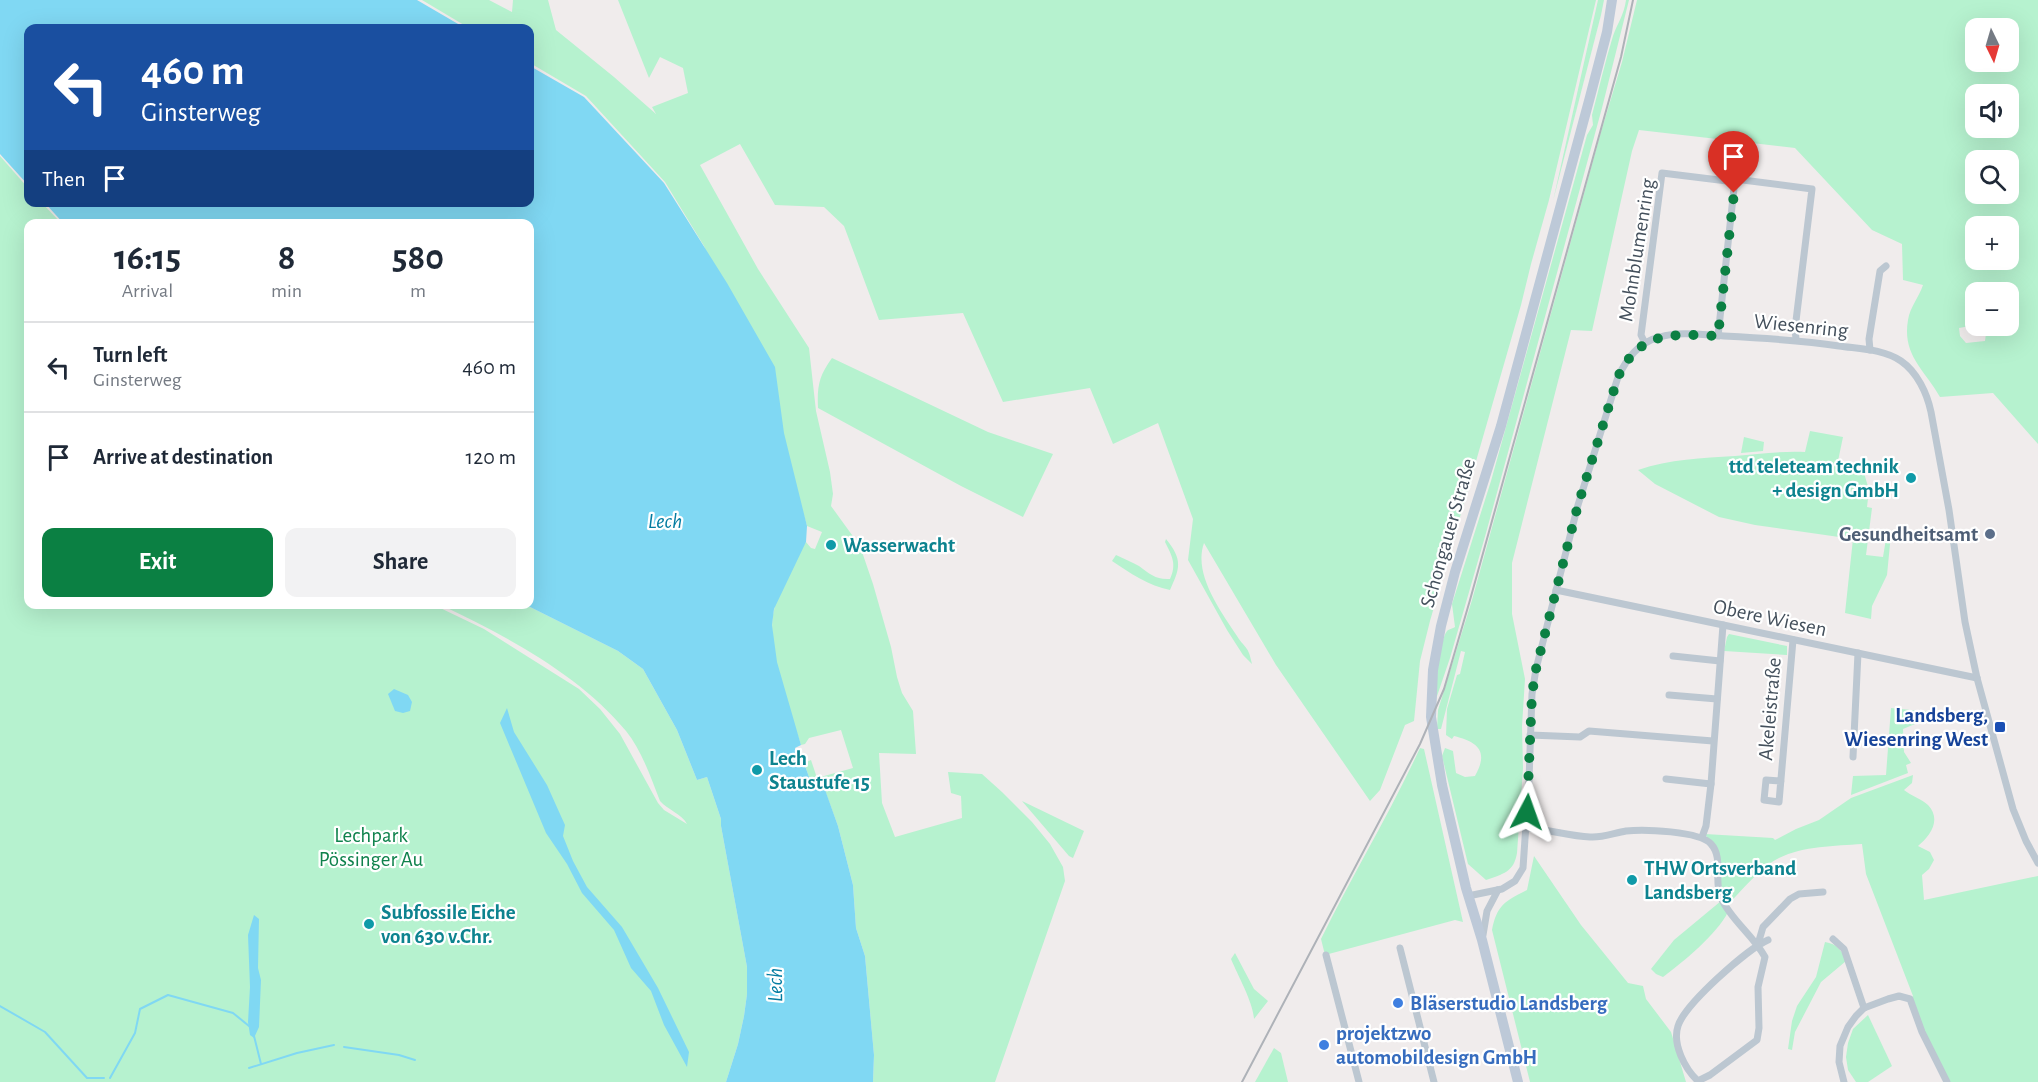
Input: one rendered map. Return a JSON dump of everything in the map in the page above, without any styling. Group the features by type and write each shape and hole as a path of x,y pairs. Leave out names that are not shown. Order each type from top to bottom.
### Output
{"main road":[{"name":"Schongauer Straße","path":"1518,1082 1482,940 1468,896 1442,785 1431,717 1433,670 1441,626 1455,572 1507,403 1607,32 1612,0"}],"street":[{"name":"Mohnblumenring","path":"1645,343 1641,335 1662,173 1812,189 1795,329 1796,339"},
{"path":"1718,336 1735,179"},
{"path":"1870,350 1869,339 1880,271 1886,266"},
{"name":"Wiesenring","path":"1468,896 1498,890 1515,881 1523,868 1532,694 1535,677 1578,505 1618,377 1632,353 1645,343 1660,336 1684,334 1796,339 1870,350 1900,361 1909,368 1920,383 1928,400 1944,479 1965,622 1977,678 2013,809 2026,842 2038,863"},
{"name":"Obere Wiesen","path":"1556,590 1977,678"},
{"path":"1702,837 1706,826 1711,784 1723,625"},
{"name":"Akeleistraße","path":"1781,781 1793,640"},
{"path":"1853,757 1858,653"},
{"path":"1673,656 1720,661"},
{"path":"1669,695 1717,699"},
{"path":"1530,735 1580,737 1589,731 1713,741"},
{"path":"1666,780 1711,784"},
{"path":"1526,828 1593,838 1628,831 1656,831 1702,837 1711,844 1716,854 1717,887 1721,898 1758,944 1765,957 1758,987 1757,1040 1710,1075 1698,1080 1690,1074 1676,1040 1684,1014 1714,982 1758,944 1768,940"},
{"name":"Wiesenring","path":"1482,940 1487,911 1498,890"},
{"path":"1758,944 1763,927 1790,899 1799,894 1823,891"},
{"path":"1833,939 1846,953 1864,1008"},
{"path":"1400,948 1434,1082"},
{"path":"1326,955 1359,1082"},
{"path":"1844,1082 1839,1062 1840,1046 1848,1027 1864,1008 1899,996 1910,999 1947,1082"}],"green space":[{"path":"422,0 489,0 512,12 513,0 548,0 556,30 656,114 652,107 688,93 683,68 660,57 649,78 618,0 1596,0 1549,200 1521,305 1430,621 1420,661 1414,721 1405,725 1380,790 1370,801 1276,665 1204,543 1202,567 1205,579 1216,603 1248,650 1252,664 1243,655 1227,630 1188,560 1193,519 1158,423 1113,444 1090,388 1003,402 963,313 879,320 844,226 824,207 775,205 740,144 700,165 758,269 809,348 816,411 830,472 833,494 831,506 860,546 891,647 902,693 913,711 916,754 879,753 882,803 895,837 962,818 961,796 951,793 948,772 982,774 1032,822 1050,844 1063,867 1065,881 995,1082 873,1082 874,1055 865,956 856,928 853,885 838,826 823,785 813,788 804,763 811,760 817,778 853,768 841,730 809,738 805,744 801,745 780,678 773,641 774,610 783,584 806,542 815,549 822,532 807,526 799,498 704,246 665,182 586,96 534,65 534,24 462,24"},
{"path":"1598,0 1604,0 1601,15 1553,201"},
{"path":"1626,0 1629,0 1602,108 1486,533 1435,702 1438,665 1444,636 1447,631 1455,627 1452,604 1491,481 1587,135 1593,125 1592,115 1607,56"},
{"path":"1637,0 2038,0 2038,444 1993,393 1940,397 1916,361 1908,343 1909,315 1923,285 1903,280 1902,244 1872,230 1795,148 1639,130 1632,151 1592,331 1571,330 1512,563 1512,614 1525,679 1522,726 1523,768 1517,853 1510,868 1486,880 1468,864 1442,756 1445,748 1453,751 1456,773 1465,777 1475,776 1481,760 1479,749 1475,745 1462,738 1454,736 1452,739 1446,735 1447,709 1457,675 1460,674 1465,652 1461,651 1441,729 1437,729 1438,710 1472,600 1622,62"},
{"name":"Lechpark Pössinger Au","path":"0,156 24,183 24,207 46,207 57,219 24,219 24,609 442,609 484,629 579,689 600,709 620,734 658,803 664,810 687,824 682,817 660,801 650,774 632,739 608,711 587,692 541,659 449,609 534,609 618,651 643,669 677,730 697,780 707,777 721,819 747,967 747,994 738,1044 726,1082 0,1082"},
{"path":"832,358 988,432 1053,454 1023,517 818,408 820,382"},
{"path":"1810,431 1843,437 1838,461 1864,473 1869,490 1867,507 1872,508 1866,555 1883,557 1887,533 1891,534 1887,575 1872,606 1871,619 1845,613 1853,539 1755,525 1719,517 1655,484 1638,470 1662,463 1686,460 1778,452 1805,452"},
{"path":"1744,437 1764,442 1763,451 1741,453"},
{"path":"1166,539 1175,553 1178,564 1170,590 1147,582 1112,561 1116,555 1153,576 1170,579 1173,564"},
{"path":"1729,634 1787,646 1787,655 1724,651"},
{"path":"1891,708 1941,713 1903,729 1904,752 1911,763 1906,765 1908,773 1851,795 1853,776 1886,775"},
{"path":"1420,748 1424,749 1463,922 1455,920 1325,955 1321,939"},
{"path":"1913,775 1912,783 1904,790 1928,805 1934,816 1930,833 1918,846 1930,852 1934,860 1922,875 1924,900 2038,876 2038,1082 1948,1082 1911,999 1913,996 1866,874 1862,844 1819,847 1788,854 1766,867 1727,906 1722,897 1719,859 1705,834 1773,838 1775,840 1819,820 1851,798"},
{"path":"1022,801 1084,831 1073,858 1069,856"},
{"path":"1534,856 1581,925 1628,983 1643,986 1646,999 1671,1032 1686,1082 1530,1082 1492,930 1499,909 1513,897 1527,890"},
{"path":"1721,901 1728,912 1708,938 1663,977 1656,974 1651,969 1674,940"},
{"path":"1825,942 1838,948 1846,961 1821,982 1795,1032 1792,1050 1788,1049 1792,1021 1797,1006 1816,977"},
{"path":"1235,953 1254,989 1268,1001 1254,1019 1248,997 1231,959"},
{"path":"1868,1015 1892,1066 1868,1082 1856,1082 1848,1070 1846,1057 1848,1043 1853,1029"},
{"path":"1274,1048 1281,1053 1288,1082 1255,1082"}],"water":[{"path":"0,0 417,0 458,24 24,24 24,181 0,154"},
{"name":"Lech","path":"534,68 584,97 664,183 727,283 775,367 784,433 807,526 806,542 774,609 772,625 777,662 801,745 795,748 800,764 804,763 813,788 823,784 838,826 853,885 856,928 865,956 874,1055 873,1082 726,1082 744,1016 747,967 721,819 707,777 697,780 677,730 643,669 618,651 534,609 534,219 59,219 49,207 534,207"},
{"path":"394,689 408,695 412,702 410,711 403,713 395,711 388,694"},
{"path":"507,708 514,732 547,785 565,825 563,836 573,861 587,887 622,927 658,988 689,1052 687,1067 664,1025 651,991 631,968 614,930 582,893 567,864 546,833 500,723"},
{"path":"254,915 259,919 258,968 261,980 259,1027 254,1038 250,1035 248,1022 250,987 248,935"}],"waterway":[{"path":"110,1078 135,1033 140,1009 168,995 233,1013 249,1026"},
{"path":"0,1006 45,1032 87,1078 104,1078"},
{"path":"254,1036 261,1064"},
{"path":"249,1068 297,1053 334,1045"},
{"path":"344,1047 399,1055 415,1060"}],"railway":[{"path":"1242,1082 1420,744 1444,689 1621,57 1633,0"}],"place":[{"name":"ttd teleteam technik + design GmbH","path":"1911,478"},
{"name":"Gesundheitsamt","path":"1990,534"},
{"name":"Wasserwacht","path":"831,545"},
{"name":"Landsberg, Wiesenring West","path":"2000,727"},
{"name":"Lech Staustufe 15","path":"757,770"},
{"name":"THW Ortsverband Landsberg","path":"1632,880"},
{"name":"Subfossile Eiche von 630 v.Chr.","path":"369,924"},
{"name":"Bläserstudio Landsberg","path":"1398,1003"},
{"name":"projektzwo automobildesign GmbH","path":"1324,1045"}],"route":[{"path":"1527,812 1532,694 1536,669 1578,505 1618,377 1632,353 1645,343 1660,336 1684,334 1718,336 1734,193"}]}
